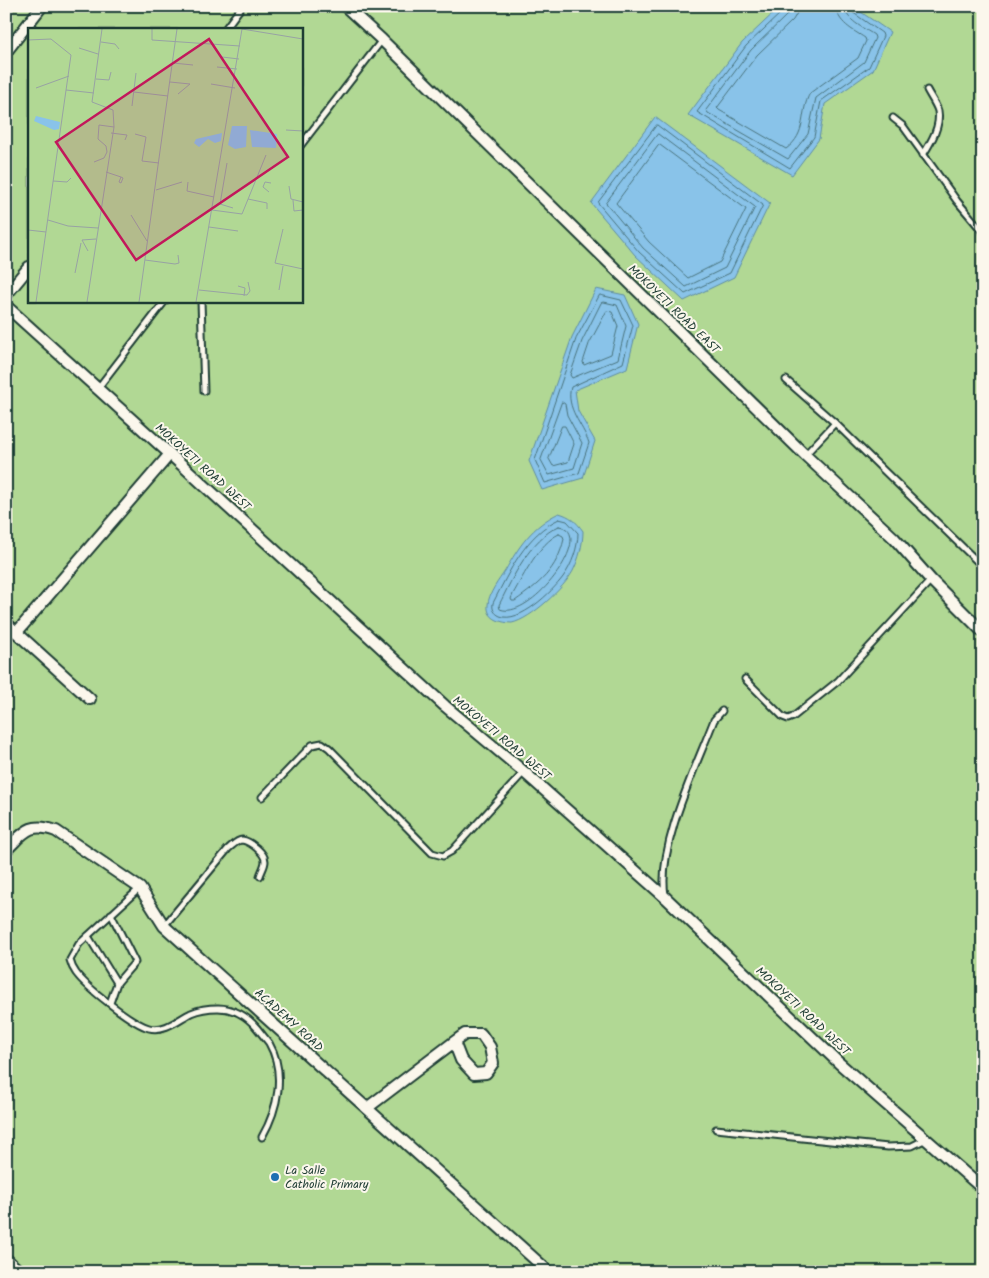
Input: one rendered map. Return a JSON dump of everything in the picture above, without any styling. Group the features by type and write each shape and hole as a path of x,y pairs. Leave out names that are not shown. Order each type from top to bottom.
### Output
{"street":[{"path":"6,52 42,6"},
{"name":"MOKOYETI ROAD EAST","path":"345,6 805,454 894,538 931,580 983,632"},
{"path":"6,295 28,268"},
{"name":"MOKOYETI ROAD WEST","path":"6,306 438,700 524,772 666,898 839,1063 983,1189"},
{"path":"17,632 170,454"},
{"path":"6,623 90,699"},
{"name":"ACADEMY ROAD","path":"6,850 28,829 43,826 56,831 140,888 164,926 549,1272"},
{"path":"367,1108 454,1042"},
{"path":"6,1259 20,1272"}],"lane":[{"path":"225,28 242,6"},
{"path":"302,144 382,40"},
{"path":"923,154 931,143 938,119 938,110 927,90"},
{"path":"893,118 903,126 957,201 983,232"},
{"path":"98,388 165,302"},
{"path":"201,302 204,391"},
{"path":"786,380 835,423 983,567"},
{"path":"805,454 835,423"},
{"path":"745,679 783,717 788,719 794,718 838,681 931,580"},
{"path":"666,898 664,886 667,855 676,821 714,720 722,711"},
{"path":"262,797 312,745 322,743 432,853 443,856 452,852 524,772"},
{"path":"164,926 228,849 238,841 243,840 247,842 262,854 265,862 260,876"},
{"path":"140,888 73,952 70,960 72,966 76,974 110,1003 129,1018 149,1028 158,1028 172,1024 191,1013 203,1009 220,1008 240,1013 254,1025 269,1044 278,1067 278,1098 272,1120 262,1137"},
{"path":"110,1003 117,983 133,965 134,960 127,950 111,914"},
{"path":"88,936 117,983"},
{"path":"716,1129 888,1147 912,1146 926,1139"}],"green space":[{"path":"6,6 983,6 983,1272 6,1272"}],"water":[{"path":"781,6 852,6 890,32 873,70 825,104 819,139 792,175 688,115 742,43"},
{"path":"655,117 770,203 734,277 684,301 635,255 591,203"},
{"path":"596,289 625,295 638,324 627,368 575,390 578,411 595,441 583,478 542,490 529,461 572,337"},
{"path":"559,513 573,519 583,531 577,562 569,578 555,594 528,616 512,623 495,619 488,610 488,601 494,587 516,553 534,530"}],"place":[{"name":"La Salle Catholic Primary","path":"275,1177"}]}
